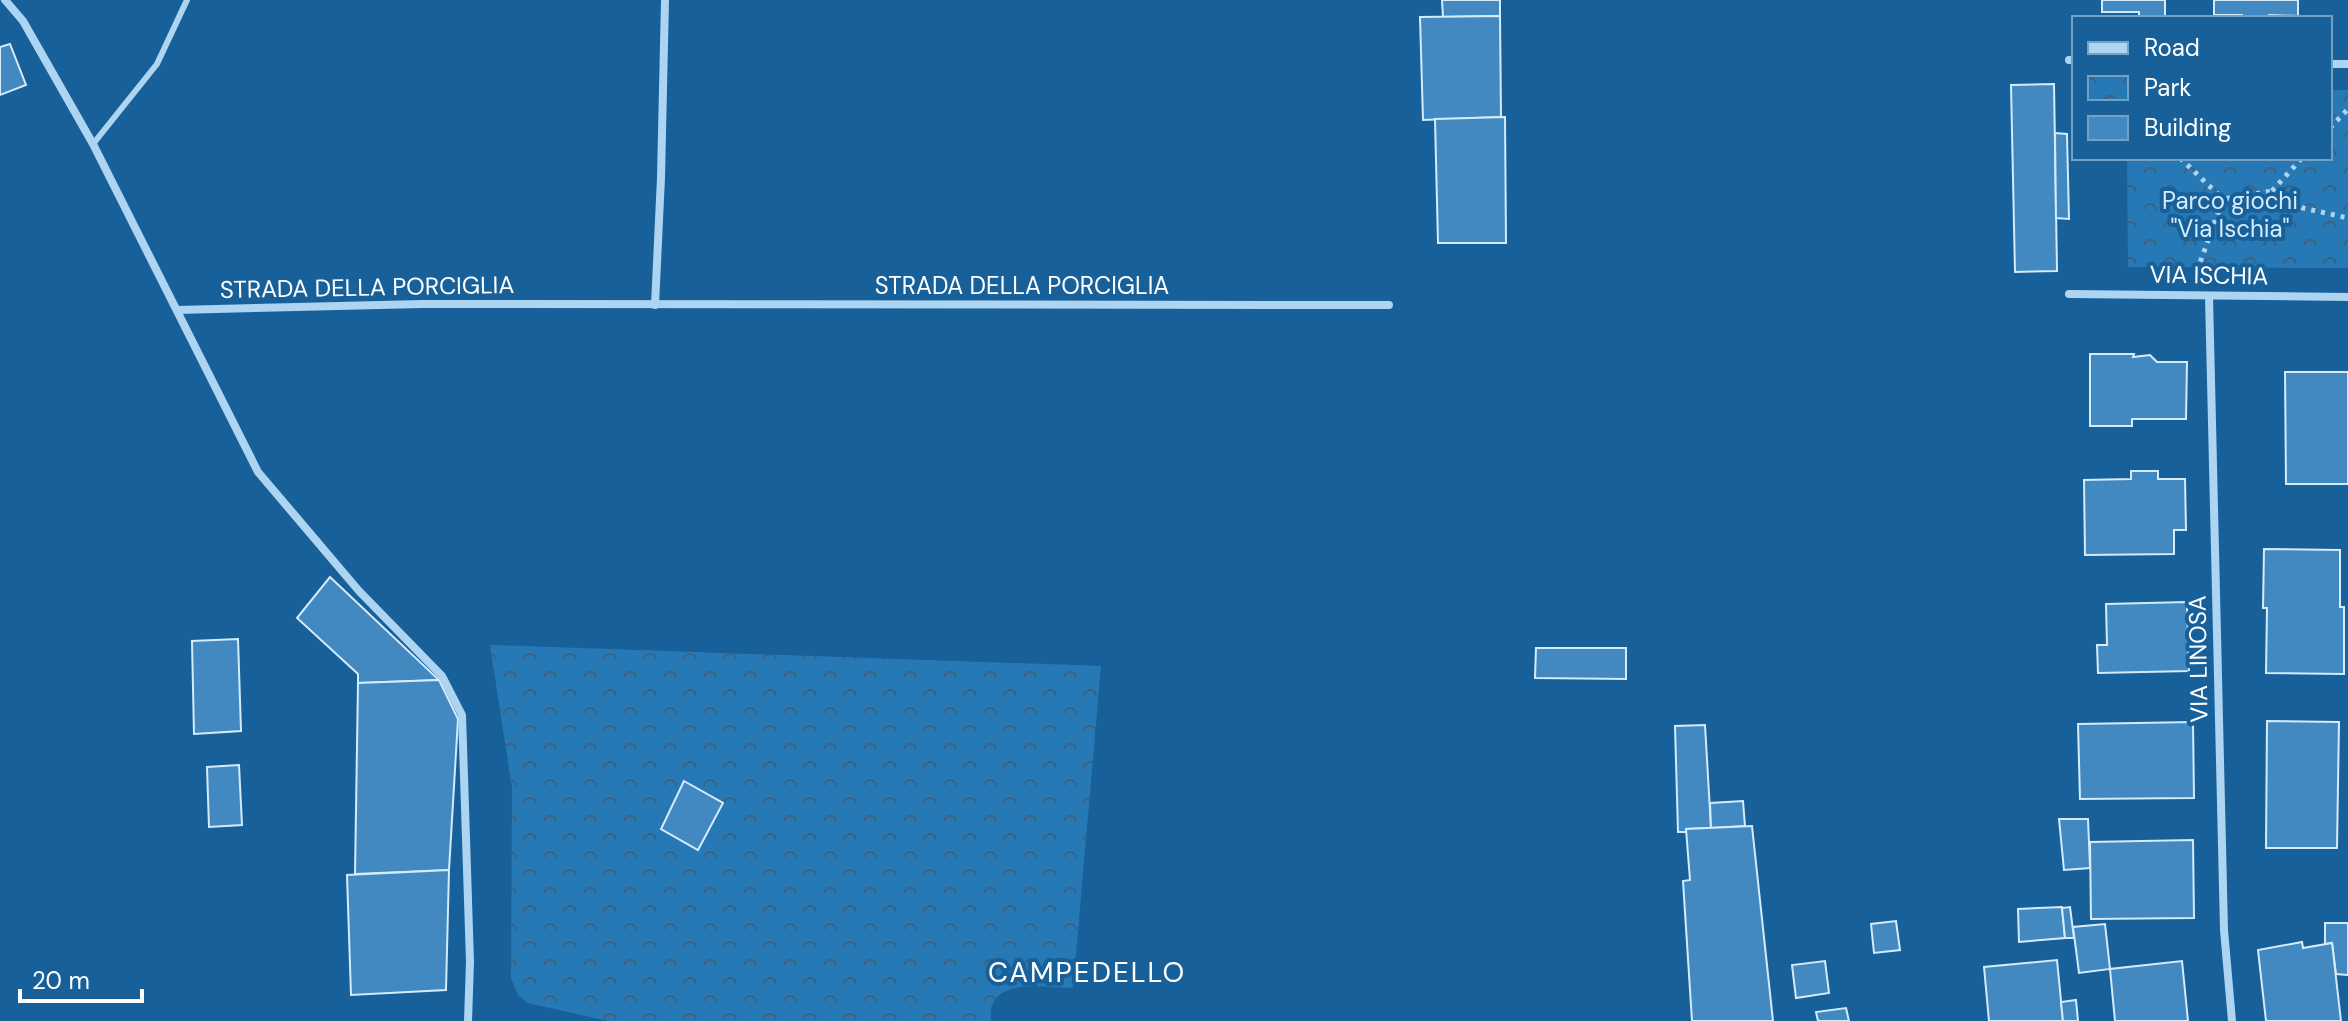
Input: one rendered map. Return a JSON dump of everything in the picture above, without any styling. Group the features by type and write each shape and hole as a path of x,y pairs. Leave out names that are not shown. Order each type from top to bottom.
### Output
{"street":[{"path":"5,0 23,21 93,144 258,472 359,591 442,676 462,715 470,962 468,1021"},
{"path":"655,305 665,0"},
{"name":"VIA ISCHIA","path":"2069,294 2348,297"},
{"name":"VIA LINOSA","path":"2209,296 2224,930 2232,1021"},
{"name":"STRADA DELLA PORCIGLIA","path":"177,310 422,304 1389,305"}],"lane":[{"path":"93,144 157,64 187,0"}],"path":[{"path":"2332,126 2348,109"},
{"path":"2182,160 2223,199"},
{"path":"2272,191 2300,160"},
{"path":"2223,199 2272,191 2303,208 2348,218"},
{"path":"2192,295 2198,267 2223,199"}],"green space":[{"name":"Parco giochi \"Via Ischia\"","path":"2332,90 2348,90 2348,268 2128,267 2127,160 2332,160"},
{"path":"490,645 1101,666 1073,988 1033,986 1007,990 998,996 992,1006 991,1021 608,1021 528,1003 518,995 511,978 512,788","holes":["684,782 722,804 698,850 661,829"]}],"building":[{"path":"1442,0 1500,0 1500,16 1443,17"},
{"path":"2102,0 2165,0 2165,16 2102,12"},
{"path":"2214,0 2298,0 2298,16 2214,15"},
{"path":"1500,16 1501,117 1423,120 1420,17"},
{"path":"10,44 26,85 0,95 0,47"},
{"path":"2054,84 2057,271 2015,272 2011,85"},
{"path":"1505,117 1506,243 1438,243 1435,119"},
{"path":"2055,133 2067,134 2069,219 2056,218"},
{"path":"2090,354 2150,355 2157,362 2187,362 2186,419 2132,419 2132,426 2090,426"},
{"path":"2285,372 2348,372 2348,484 2286,484"},
{"path":"2131,471 2158,471 2158,479 2185,479 2186,530 2174,530 2174,554 2085,555 2084,480 2131,479"},
{"path":"2264,549 2340,550 2344,674 2266,673"},
{"path":"330,577 439,680 358,683 358,674 297,618"},
{"path":"2187,602 2189,671 2098,673 2097,645 2107,645 2106,604"},
{"path":"238,639 241,731 194,734 192,641"},
{"path":"1536,648 1626,648 1626,679 1535,678"},
{"path":"439,680 458,719 449,870 355,874 358,683"},
{"path":"2267,721 2339,722 2337,848 2266,848"},
{"path":"2193,722 2194,798 2080,799 2078,724"},
{"path":"1705,725 1711,828 1678,832 1675,726"},
{"path":"239,765 242,825 209,827 207,767"},
{"path":"684,781 723,803 698,850 661,829"},
{"path":"1743,801 1745,826 1711,828 1710,803"},
{"path":"2059,819 2088,819 2090,868 2064,870"},
{"path":"1752,826 1773,1021 1692,1021 1683,881 1690,880 1686,829"},
{"path":"2193,840 2194,918 2091,919 2090,842"},
{"path":"449,870 446,990 351,995 347,875"},
{"path":"2062,907 2065,938 2019,942 2018,909"},
{"path":"2070,907 2074,938 2065,938 2062,908"},
{"path":"1896,921 1900,950 1874,953 1871,924"},
{"path":"2325,923 2348,923 2348,975 2336,974 2332,943 2325,944"},
{"path":"2105,924 2110,969 2079,973 2073,927"},
{"path":"2302,942 2303,948 2332,943 2341,1021 2266,1021 2258,950"},
{"path":"2057,960 2063,1021 1989,1021 1984,967"},
{"path":"1825,961 1829,993 1796,998 1792,965"},
{"path":"2182,961 2188,1021 2115,1021 2110,969"},
{"path":"2076,1000 2078,1021 2063,1021 2061,1002"},
{"path":"1846,1008 1849,1021 1818,1021 1816,1012"}],"district":[{"name":"CAMPEDELLO","path":"1087,972"}]}
